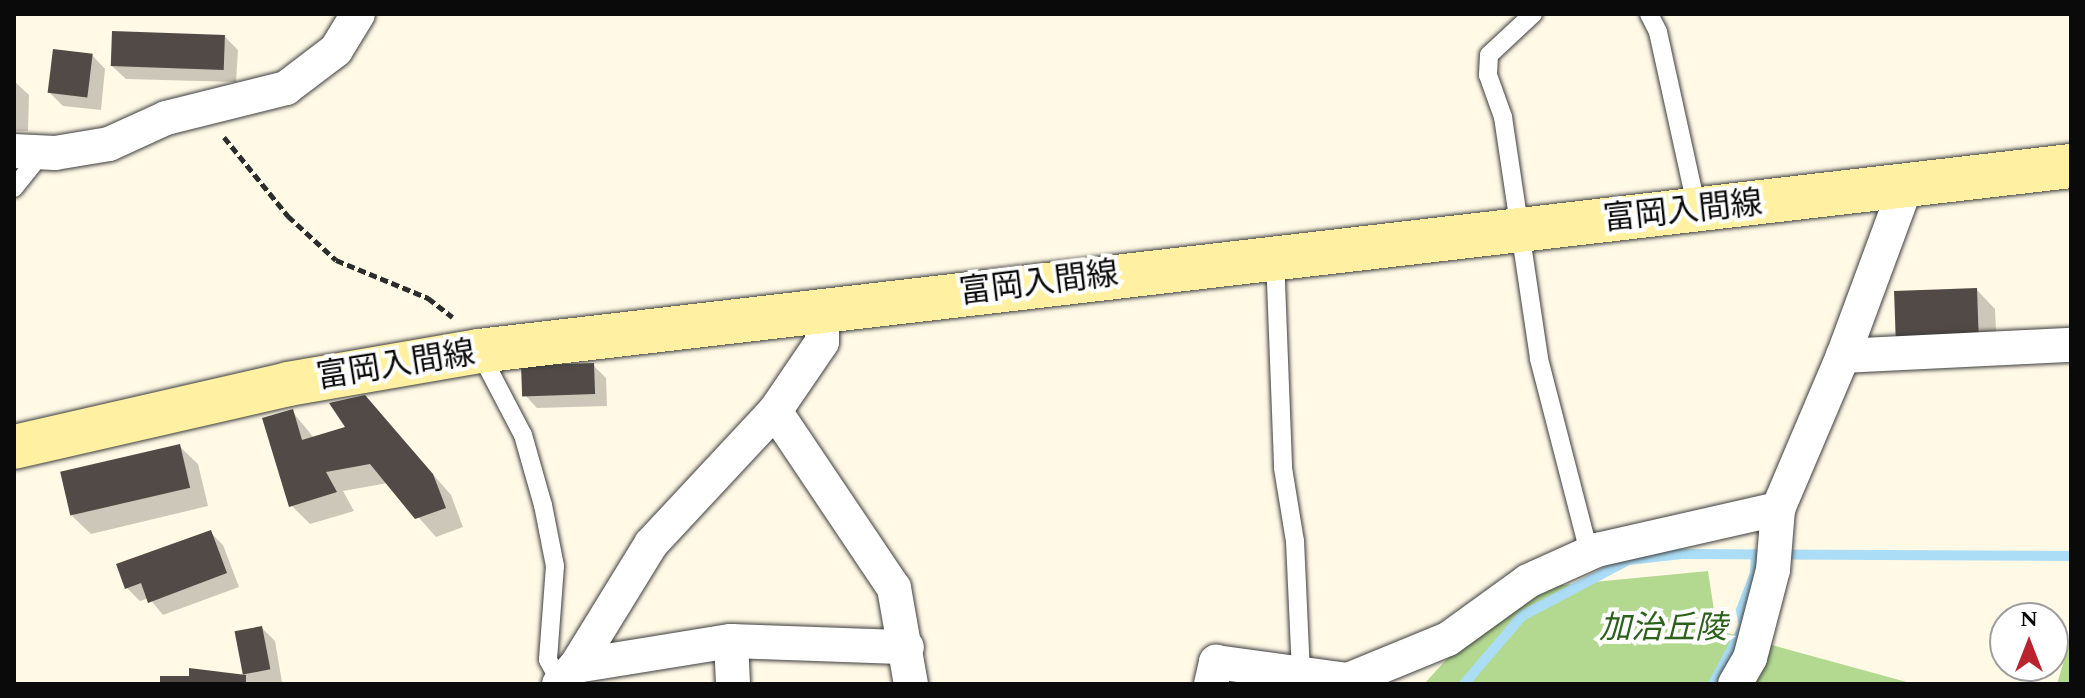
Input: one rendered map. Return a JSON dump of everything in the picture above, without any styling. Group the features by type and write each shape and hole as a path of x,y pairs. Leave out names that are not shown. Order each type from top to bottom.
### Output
{"main road":[{"name":"富岡入間線","path":"14,447 288,384 479,351 1275,256 2071,166"}],"street":[{"path":"27,152 109,144 166,118 215,109 286,88 336,50 358,14"},
{"path":"1735,684 1750,658 1773,570 1776,521 1843,356 1906,186"},
{"path":"565,677 651,544 775,411 822,342 822,310"},
{"path":"1843,356 2071,345"},
{"path":"775,411 894,588 907,647 911,684"},
{"path":"1211,684 1216,662 1348,680 1448,639 1528,581 1589,553 1776,521"},
{"path":"565,677 731,641 907,647"},
{"path":"731,641 733,684"}],"lane":[{"path":"1533,14 1489,55 1488,75 1503,117 1516,230 1539,359 1589,553"},
{"path":"1649,14 1658,32 1697,210"},
{"path":"14,188 27,152"},
{"path":"1275,256 1283,468 1295,541 1301,672"},
{"path":"479,351 523,435 543,505 555,566 548,660 565,677"}],"path":[{"path":"215,109 224,137 288,216 336,260 428,298 451,316 479,351"}],"green space":[{"name":"加治丘陵","path":"1708,571 1717,630 1914,684 1424,684 1510,590"},
{"path":"2071,637 2071,684 2057,684 2069,682"}],"building":[{"path":"112,31 225,35 224,70 111,66"},
{"path":"53,49 93,54 87,98 48,93"},
{"path":"1977,288 1979,336 1896,339 1894,291"},
{"path":"594,363 595,394 522,397 521,366"},
{"path":"365,395 433,474 446,508 415,519 370,464 326,472 337,492 289,507 262,418 293,409 302,440 345,427 329,403"},
{"path":"180,444 190,488 70,516 60,472"},
{"path":"211,530 227,573 148,603 141,583 125,589 116,564"},
{"path":"262,626 270,669 243,675 235,631"},
{"path":"189,668 246,675 246,684 160,684 160,676 189,676"}],"waterway":[{"path":"1464,684 1522,616 1628,560 1682,554 2071,556"},
{"path":"1713,684 1744,626 1741,610 1755,573 1756,554"}]}
